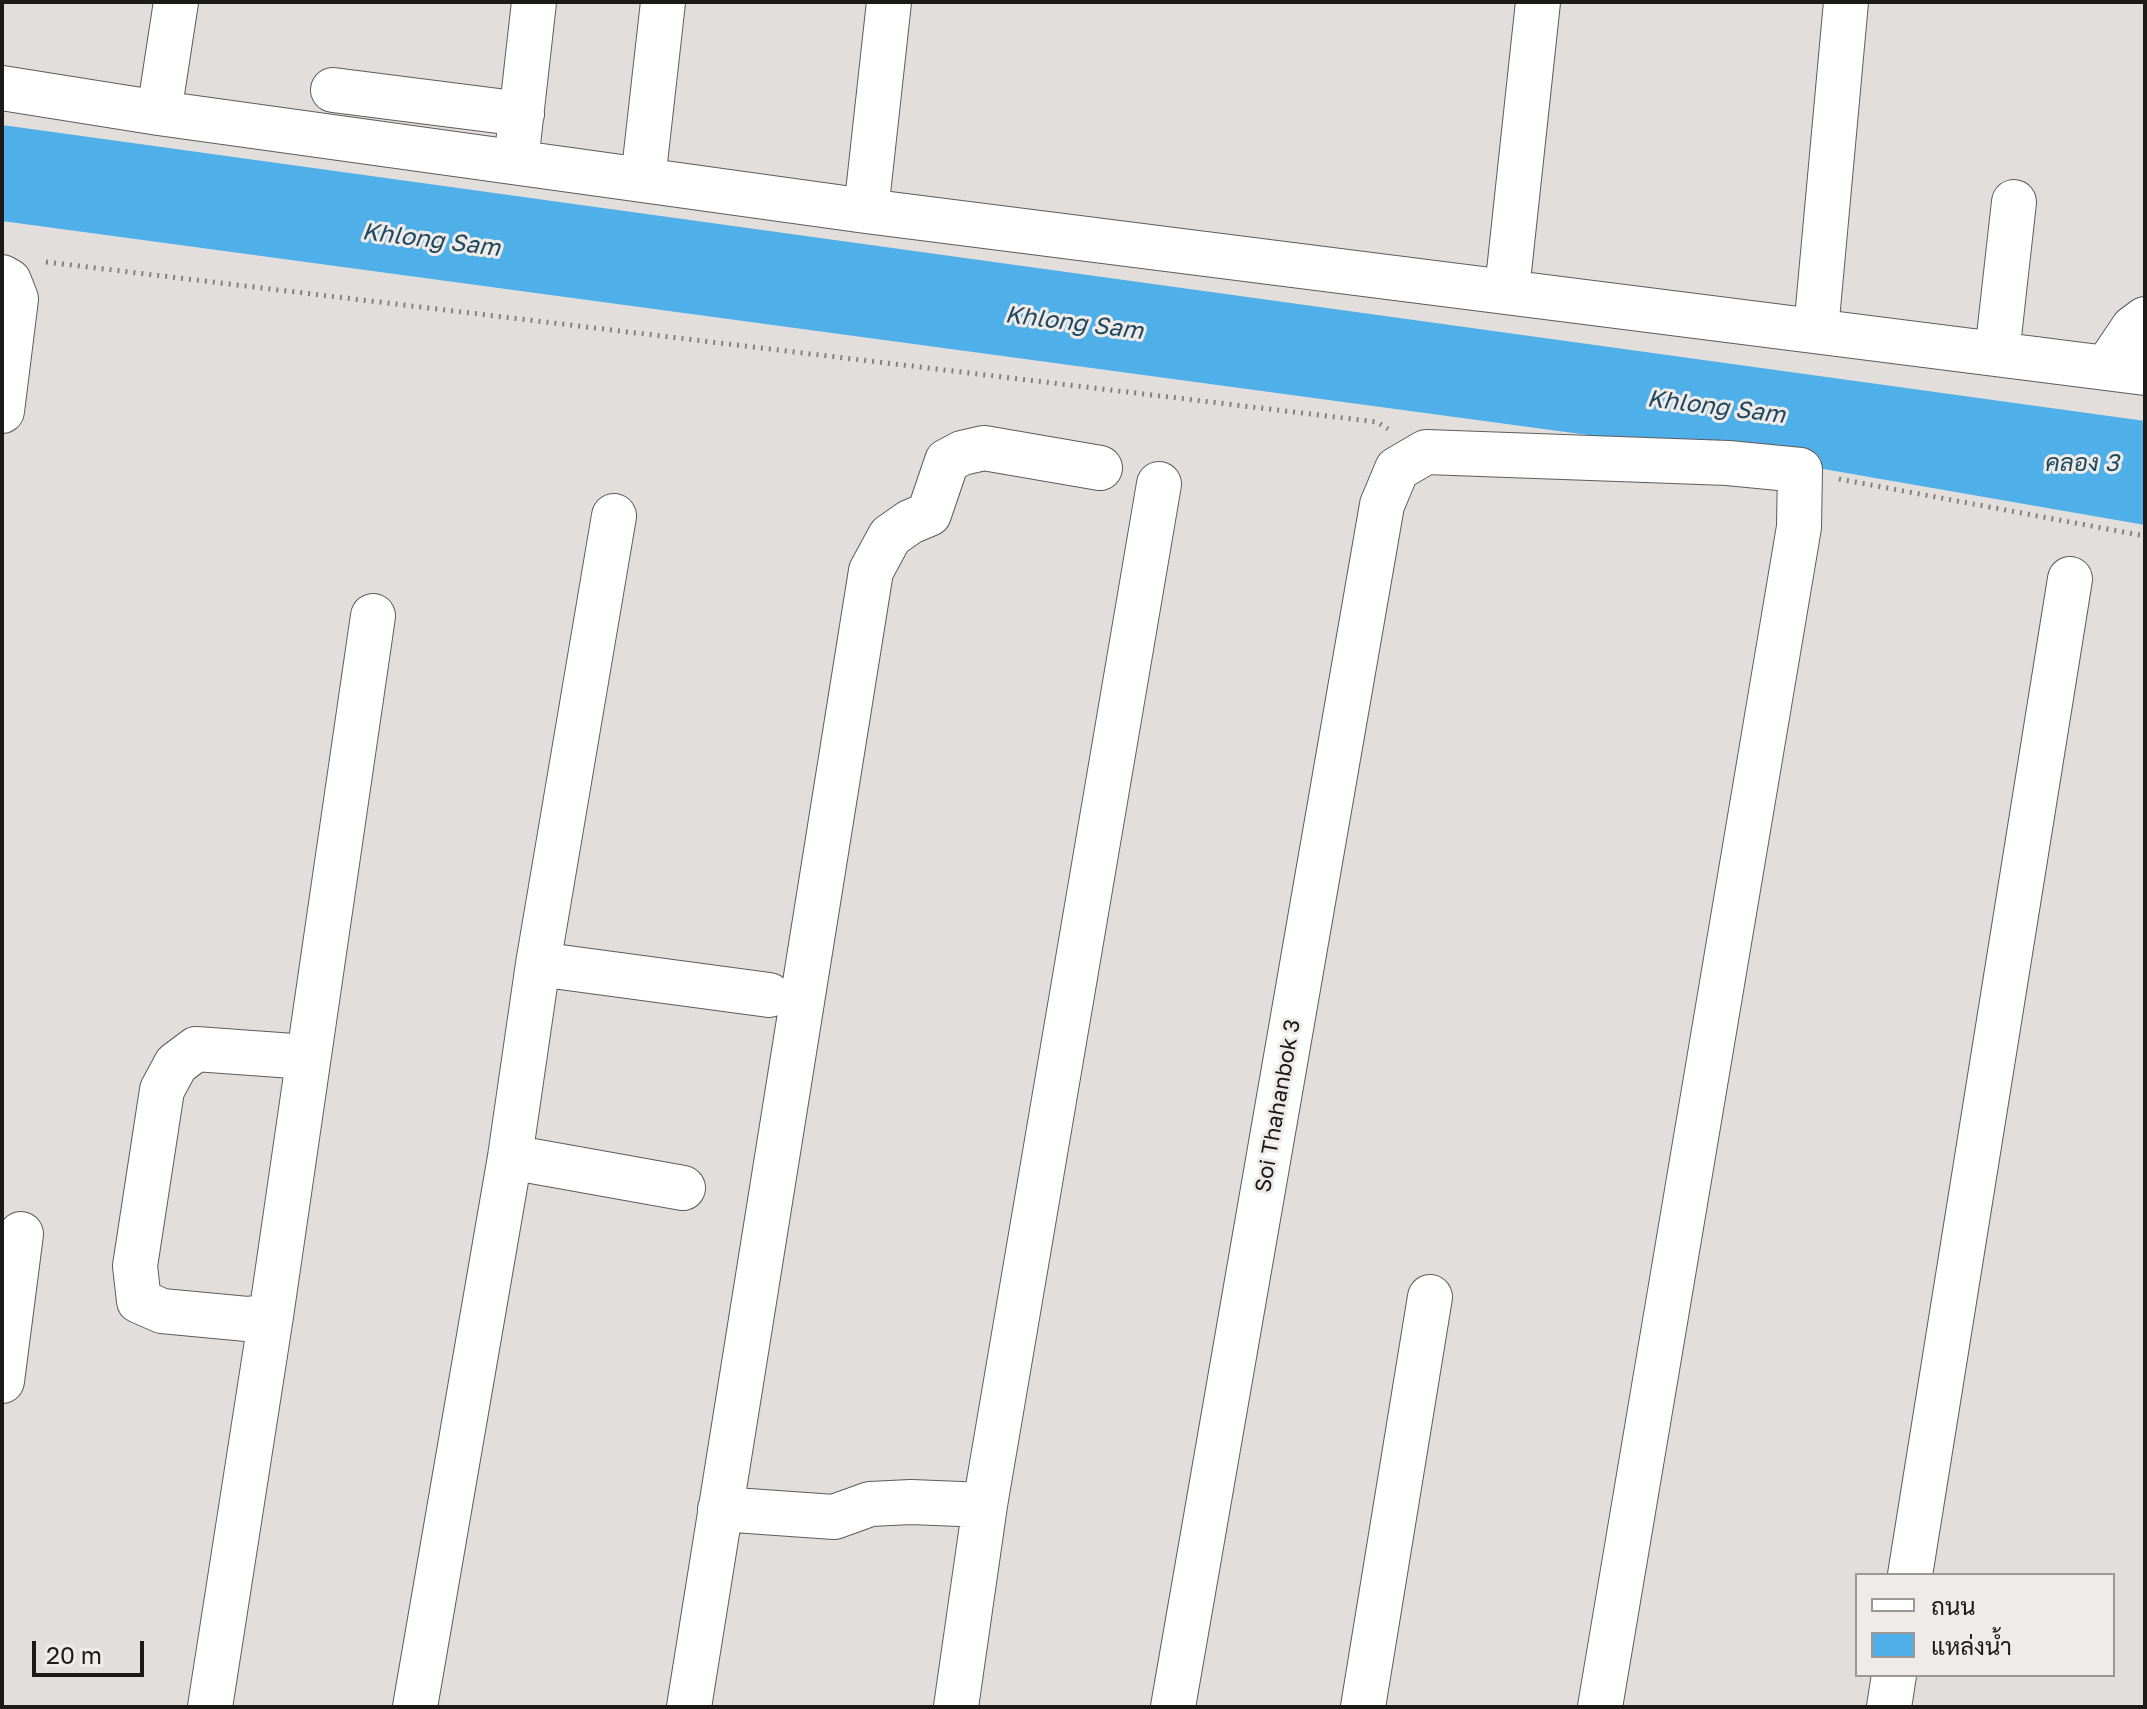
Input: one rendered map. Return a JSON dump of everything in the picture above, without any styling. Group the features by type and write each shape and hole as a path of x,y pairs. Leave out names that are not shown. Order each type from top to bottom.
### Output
{"street":[{"path":"159,113 176,2"},
{"path":"516,162 534,2"},
{"path":"643,180 663,2"},
{"path":"866,211 889,2"},
{"path":"1507,290 1538,2"},
{"path":"1816,330 1846,2"},
{"path":"2,88 159,113 866,211 2126,370 2133,328 2145,319"},
{"path":"333,90 522,114"},
{"path":"1997,354 2014,202"},
{"path":"2,277 9,281 16,299 2,411"},
{"path":"689,1707 871,571 890,536 929,514 947,461 962,453 984,448 1100,468"},
{"path":"1426,452 1728,463 1800,470 1799,527 1600,1707"},
{"name":"Soi Thahanbok 3","path":"1173,1707 1382,505 1397,469 1426,452"},
{"path":"956,1707 985,1505 1159,484"},
{"path":"415,1707 510,1157 538,964 614,516"},
{"path":"1910,1573 2070,579"},
{"path":"210,1707 294,1057 373,616"},
{"path":"538,964 769,995"},
{"path":"259,1318 162,1311 139,1301 135,1266 162,1090 176,1064 196,1049 294,1057"},
{"path":"510,1157 683,1188"},
{"path":"2,1381 21,1234"},
{"path":"1363,1707 1430,1297"},
{"path":"720,1509 834,1517 870,1504 985,1505"},
{"path":"1889,1707 1894,1677"}],"path":[{"path":"43,262 1377,422 1426,452"},
{"path":"1800,470 1873,488 2145,536"}],"water":[{"name":"คลอง 3","path":"2,125 2145,421 2145,525 1766,459 2,221"}],"water label":[{"name":"Khlong Sam","path":"431,240"},
{"name":"Khlong Sam","path":"1074,323"},
{"name":"Khlong Sam","path":"1716,407"}]}
